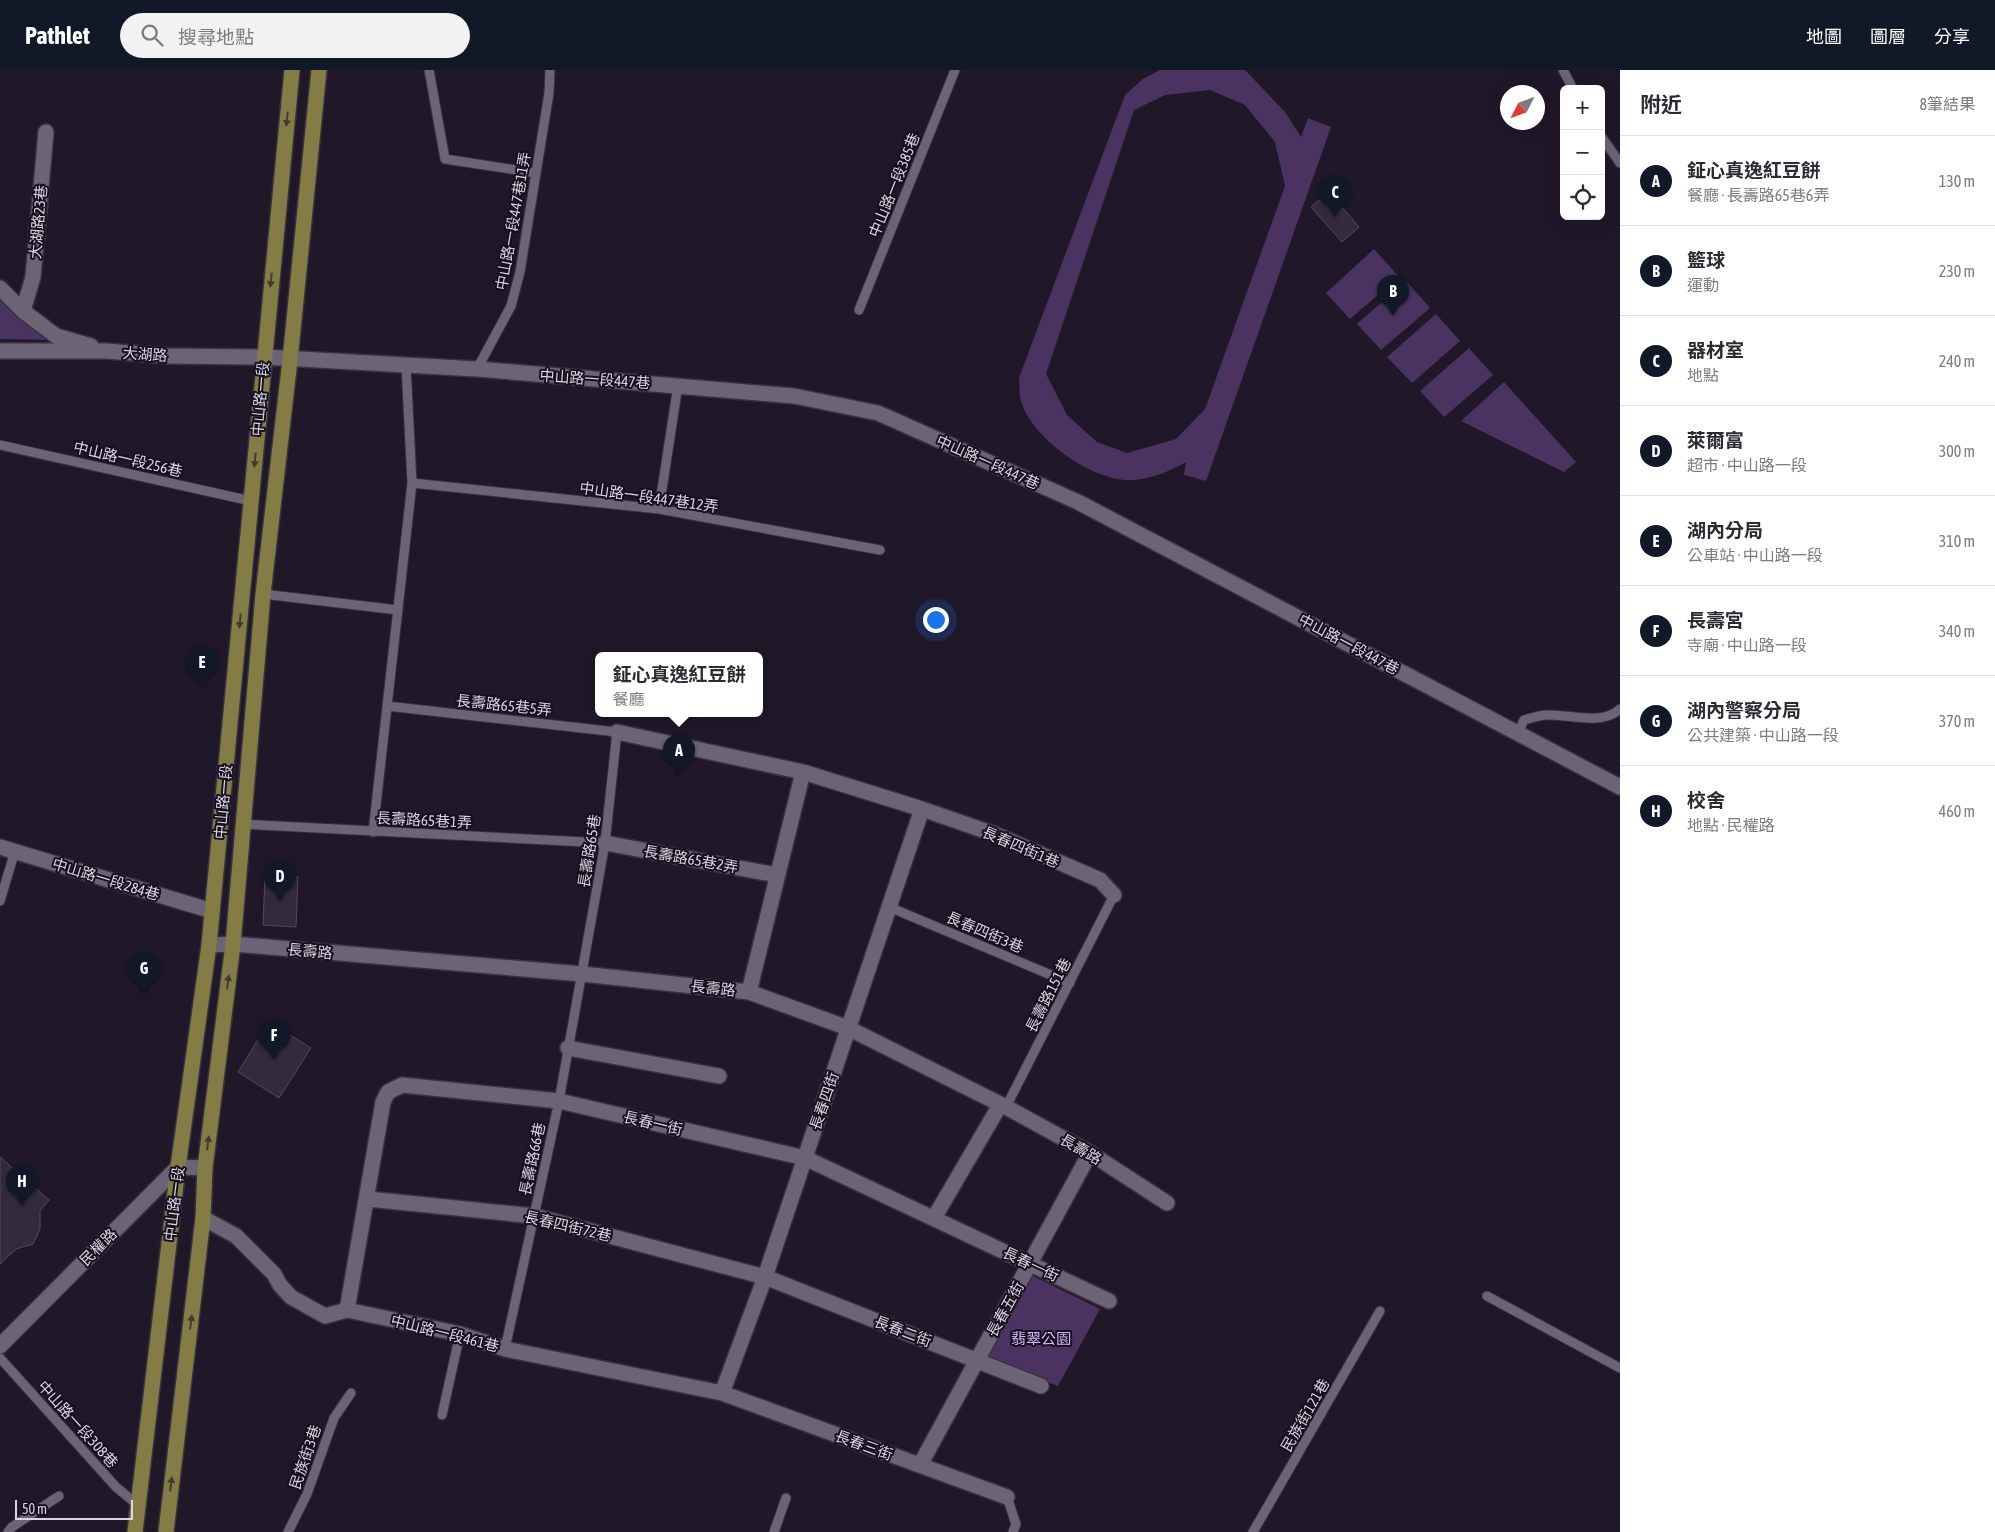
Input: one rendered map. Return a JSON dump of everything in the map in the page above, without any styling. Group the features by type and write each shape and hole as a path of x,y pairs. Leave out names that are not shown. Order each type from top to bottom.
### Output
{"main road":[{"name":"中山路一段","path":"135,1532 178,1167 209,945 292,70"},
{"name":"中山路一段","path":"166,1532 203,1218 205,1168 232,944 262,594 290,360 319,70"}],"street":[{"name":"大湖路23巷","path":"23,311 33,277 46,132"},
{"path":"0,288 23,311 56,336 106,351"},
{"name":"大湖路","path":"0,351 106,351 168,356 264,357 290,360"},
{"name":"中山路一段447巷","path":"290,360 477,370 678,385 794,396 878,413 1078,502 1620,787"},
{"name":"長春四街1巷","path":"617,732 803,772 922,809 994,834 1100,880 1114,895"},
{"path":"749,992 803,772"},
{"name":"長春四街","path":"722,1393 805,1158 922,809"},
{"name":"長壽路65巷2弄","path":"605,844 778,874"},
{"name":"中山路一段284巷","path":"0,847 212,911"},
{"name":"長壽路","path":"209,945 232,944 582,974 749,992 848,1028 1003,1106 1090,1153 1167,1202"},
{"path":"568,1048 719,1076"},
{"name":"長春一街","path":"347,1310 368,1199 383,1102 388,1092 402,1085 559,1101 805,1158 1109,1301"},
{"path":"934,1218 1003,1106"},
{"name":"長春五街","path":"920,1465 1090,1153"},
{"path":"178,1167 205,1168"},
{"name":"民權路","path":"0,1346 178,1167"},
{"name":"長春四街72巷","path":"368,1199 534,1216 764,1277"},
{"name":"中山路一段461巷","path":"203,1218 236,1236 274,1274 284,1290 300,1304 325,1316 347,1310 460,1334 505,1349 722,1393"},
{"name":"長春二街","path":"764,1277 1041,1386"},
{"name":"長春三街","path":"722,1393 1007,1498"}],"lane":[{"path":"429,70 445,159 536,173"},
{"name":"中山路一段447巷11弄","path":"477,370 511,306 520,272 549,93 550,70"},
{"name":"中山路一段385巷","path":"858,310 955,70"},
{"path":"1563,70 1571,85"},
{"path":"1605,142 1620,163"},
{"path":"373,832 412,483 406,366"},
{"path":"659,509 678,385"},
{"name":"中山路一段256巷","path":"0,445 251,501"},
{"name":"中山路一段447巷12弄","path":"412,483 659,509 880,550"},
{"path":"262,594 398,610"},
{"name":"長壽路65巷5弄","path":"387,706 617,732"},
{"path":"1518,733 1524,720 1546,715 1585,718 1612,716 1620,709"},
{"name":"長壽路65巷","path":"582,974 605,844 617,732"},
{"name":"長壽路65巷1弄","path":"241,824 605,844"},
{"path":"0,900 15,851"},
{"name":"長壽路151巷","path":"1003,1106 1070,983 1114,895"},
{"name":"長春四街3巷","path":"889,907 1070,983"},
{"name":"長壽路66巷","path":"505,1349 559,1101 582,974"},
{"path":"1488,1296 1620,1368"},
{"name":"民族街121巷","path":"1254,1532 1380,1311"},
{"path":"442,1415 460,1334"},
{"name":"中山路一段308巷","path":"0,1358 116,1487 138,1506"},
{"name":"民族街3巷","path":"288,1532 308,1494 334,1418 352,1393"},
{"path":"8,1532 12,1527 59,1496"},
{"path":"774,1532 786,1498"},
{"path":"1007,1498 1016,1524 1013,1532"}],"green space":[{"path":"1160,70 1245,70 1285,112 1301,137 1308,118 1331,127 1206,481 1184,475 1186,462 1162,474 1135,480 1119,479 1083,466 1049,442 1026,412 1020,397 1019,378 1125,95 1143,79","holes":["1210,90 1245,105 1275,142 1285,186 1205,409 1176,439 1127,453 1097,442 1067,415 1046,374 1134,110 1165,95"]},
{"path":"1374,249 1399,277 1350,319 1326,293"},
{"path":"1406,281 1430,308 1381,350 1357,324"},
{"path":"0,295 51,340 0,339"},
{"path":"1436,314 1460,341 1412,383 1387,357"},
{"path":"1469,348 1493,375 1444,417 1420,391"},
{"path":"1504,382 1576,462 1564,472 1461,421"},
{"name":"翡翠公園","path":"1031,1275 1100,1309 1058,1386 987,1359"}],"building":[{"path":"1329,192 1359,227 1342,242 1311,207"},
{"path":"265,876 298,877 296,927 263,925"},
{"path":"269,1022 311,1048 279,1098 238,1072"},
{"path":"0,1157 49,1200 40,1211 40,1229 33,1244 16,1249 0,1264"}],"place":[{"name":"器材室","path":"1335,217"},
{"name":"籃球","path":"1393,316"},
{"name":"湖內分局","path":"202,687"},
{"name":"鉦心真逸紅豆餅","path":"679,775"},
{"name":"萊爾富","path":"280,901"},
{"name":"湖內警察分局","path":"144,993"},
{"name":"長壽宮","path":"274,1060"},
{"name":"校舍","path":"22,1206"}]}
